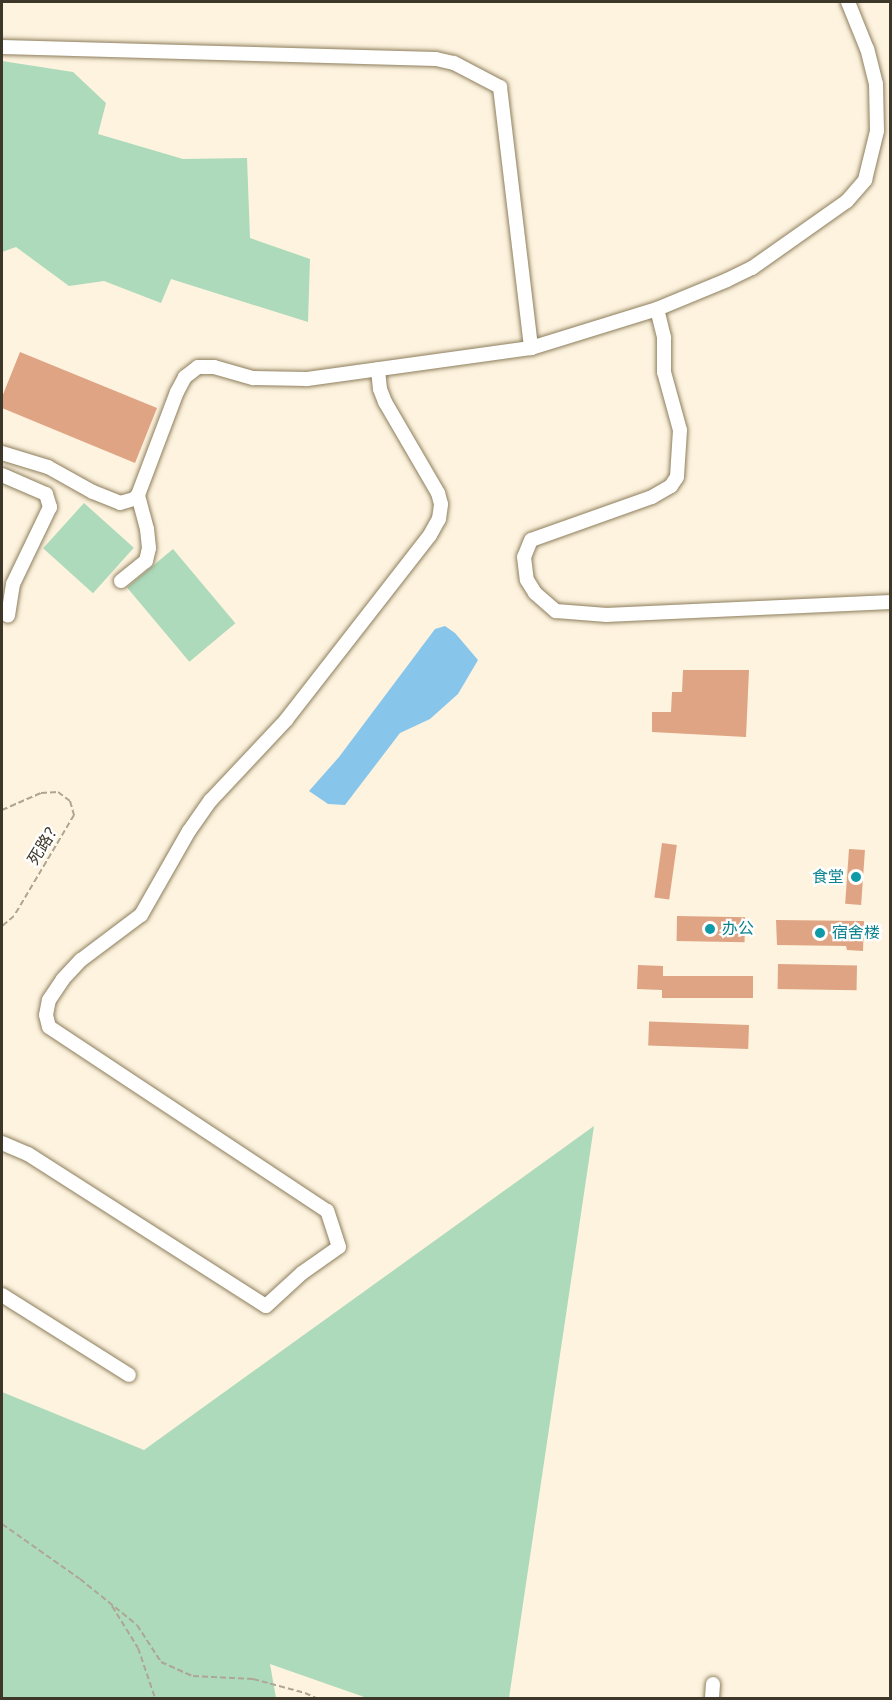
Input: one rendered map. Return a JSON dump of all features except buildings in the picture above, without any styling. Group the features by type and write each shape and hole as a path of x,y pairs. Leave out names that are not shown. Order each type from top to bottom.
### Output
{"street":[{"path":"2,453 48,467 93,492 120,503 134,499 138,495 177,392 185,377 198,367 214,367 254,378 307,380 531,348 657,309 752,268 847,201 865,180 877,131 876,84 867,49 848,2"},
{"path":"2,47 436,59 454,63 500,87 531,348"},
{"path":"657,309 664,338 664,372 680,430 677,477 671,486 652,497 531,540 524,557 527,580 535,593 556,611 607,615 891,602"},
{"path":"2,1143 28,1154 266,1306 302,1273 339,1246 327,1210 48,1027 46,1015 49,1000 63,979 81,960 141,915 189,831 212,800 286,720 430,535 439,519 441,504 438,493 385,402 380,390 378,369"},
{"path":"2,475 46,494 50,507 13,584 8,616"},
{"path":"121,581 146,561 149,548 138,495"},
{"path":"2,1295 129,1375"}],"path":[{"name":"死路？","path":"2,810 41,793 58,792 70,801 74,808 72,823 14,916 2,926"},
{"path":"2,1524 137,1625 161,1662 193,1676 253,1679 316,1698"},
{"path":"110,1603 138,1648 155,1698"}],"green space":[{"path":"2,61 73,72 106,103 98,134 183,159 247,158 250,238 310,259 308,322 171,279 161,303 104,281 69,286 16,247 2,252"},
{"path":"84,503 134,548 93,593 43,548"},
{"path":"173,549 235,623 189,662 127,588"},
{"path":"594,1126 509,1698 367,1698 270,1664 276,1698 2,1698 2,1392 144,1450"}],"water":[{"path":"445,626 455,633 478,660 458,694 430,719 400,733 345,805 328,804 309,791 339,757 435,629"}],"place":[{"name":"食堂","path":"856,877"},
{"name":"办公","path":"710,929"},
{"name":"宿舍楼","path":"820,933"}]}
